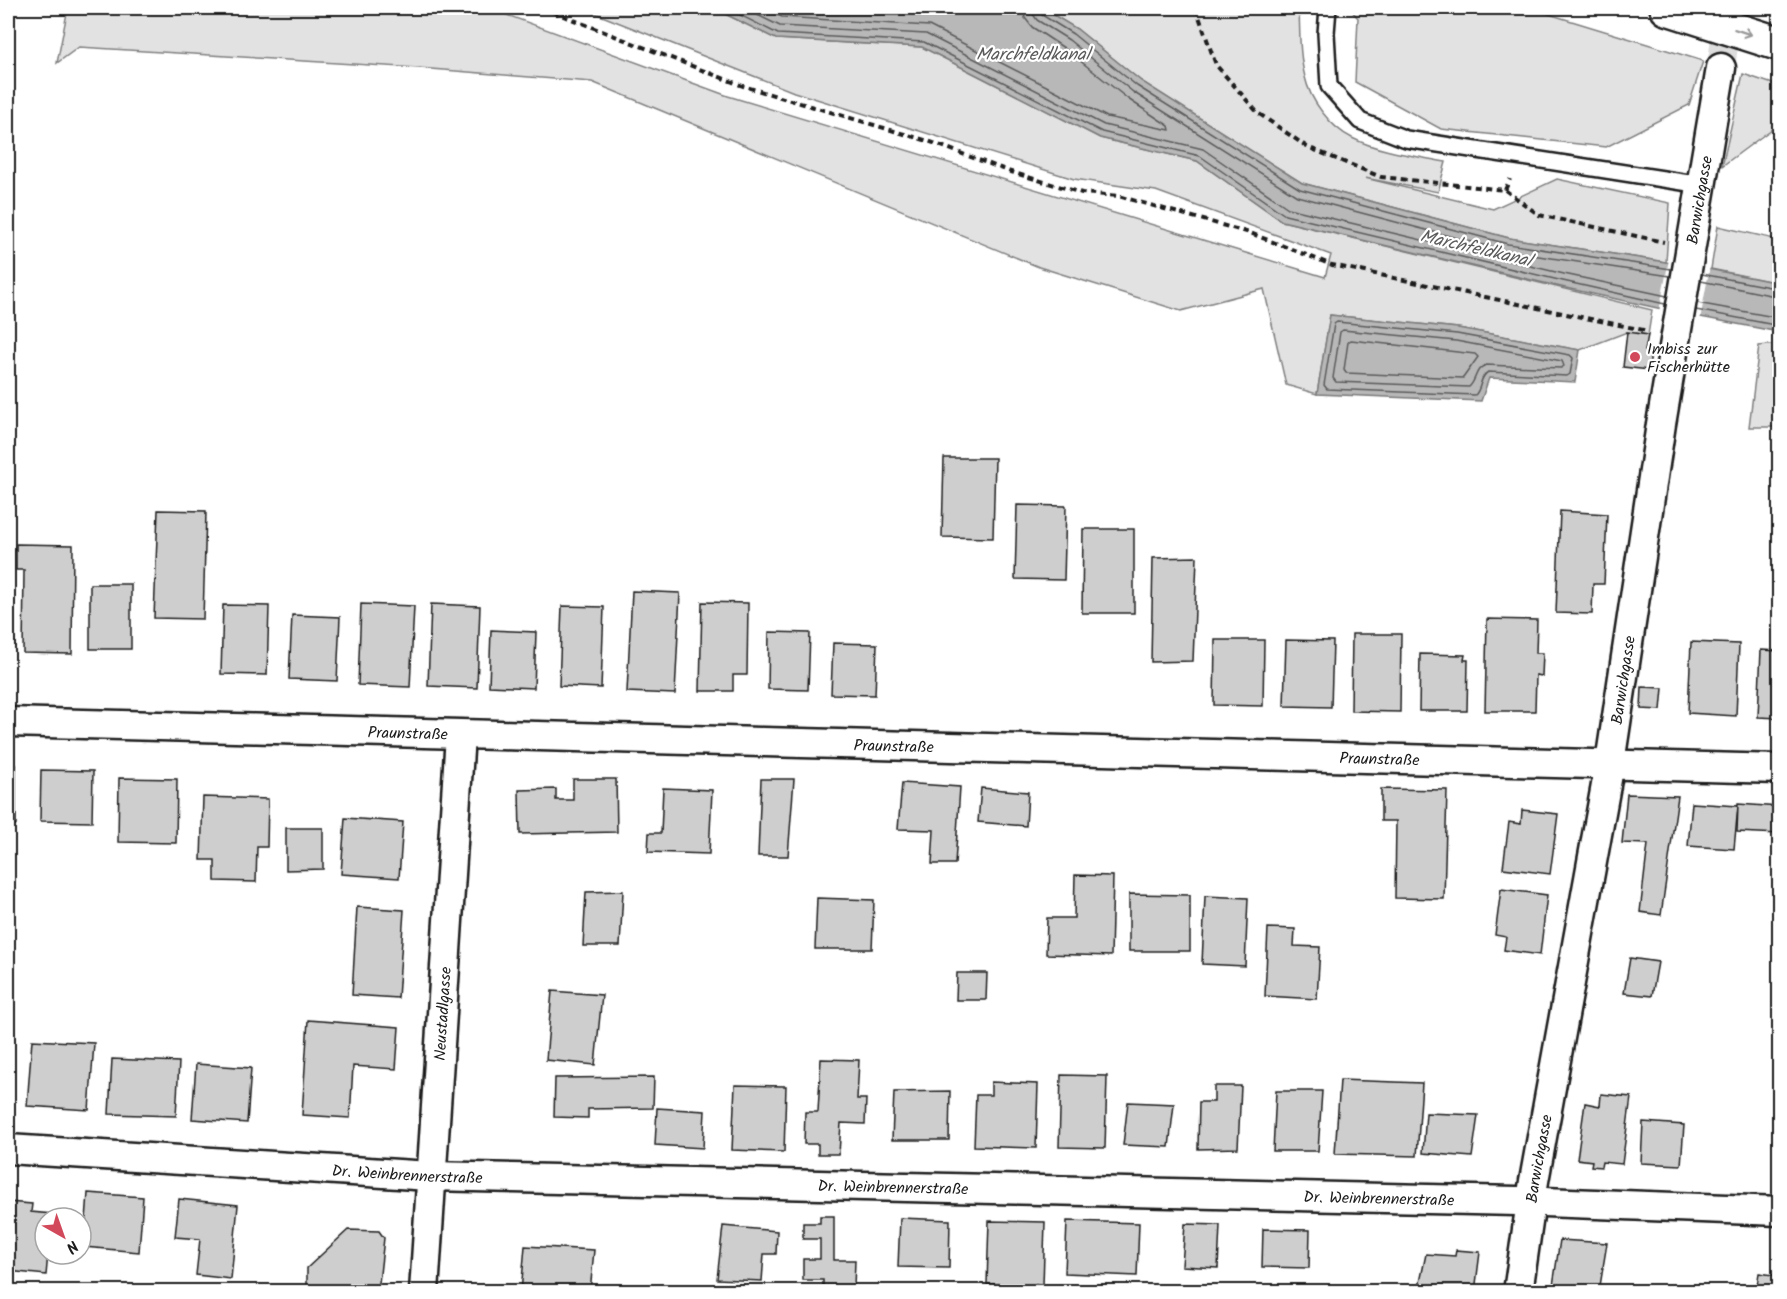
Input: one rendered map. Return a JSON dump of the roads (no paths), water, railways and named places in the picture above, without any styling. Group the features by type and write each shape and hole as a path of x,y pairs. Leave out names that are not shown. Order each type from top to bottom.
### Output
{"highway":[{"path":"1667,8 1779,44"}],"street":[{"name":"Barwichgasse","path":"1518,1292 1610,763 1676,329 1721,68"},
{"name":"Praunstraße","path":"8,722 1779,769"},
{"name":"Neustadlgasse","path":"424,1292 460,735"},
{"name":"Dr. Weinbrennerstraße","path":"8,1149 430,1176 1532,1202 1779,1211"}],"lane":[{"path":"1328,8 1326,33 1329,86 1360,121 1406,139 1702,185"}],"water":[{"name":"Marchfeldkanal","path":"713,8 1042,8 1077,29 1141,81 1302,183 1509,238 1698,267 1779,283 1779,332 1561,287 1282,221 1197,161 1100,138 922,47 776,39"},
{"path":"1330,315 1458,328 1580,350 1575,382 1489,378 1481,401 1317,394"}],"tunnel":[{"path":"1721,68 1729,8"}],"place":[{"name":"Imbiss zur Fischerhütte","path":"1635,357"}]}
